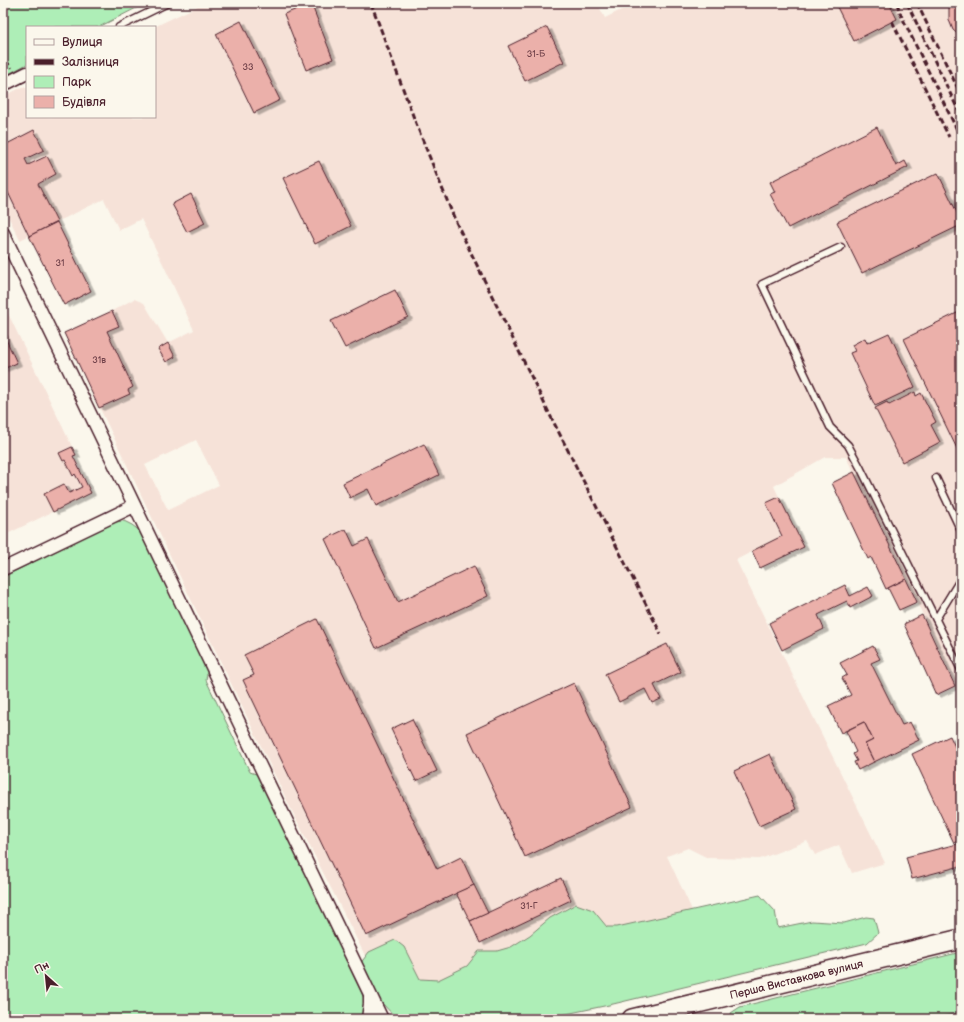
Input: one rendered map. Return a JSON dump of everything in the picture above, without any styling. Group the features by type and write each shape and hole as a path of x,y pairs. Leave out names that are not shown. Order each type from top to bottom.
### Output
{"main road":[{"name":"Перша Виставкова вулиця","path":"639,1018 961,939"}],"street":[{"path":"3,86 23,75"},
{"path":"3,233 382,1019"},
{"path":"3,569 134,506"},
{"path":"368,1019 370,1004 369,992"}],"lane":[{"path":"121,26 168,3"},
{"path":"841,247 762,284 830,427 851,451 961,670"},
{"path":"936,478 961,531"},
{"path":"936,619 961,578"}],"path":[{"path":"3,56 23,75"}],"shaded area":[{"path":"204,3 597,3 605,18 635,3 961,3 961,698 917,602 846,457 825,457 774,486 779,497 766,504 782,536 736,560 885,863 852,873 839,845 815,855 807,841 760,859 708,858 688,848 667,856 697,921 386,997 290,807 64,333 134,299 144,303 168,343 194,330 141,219 119,230 104,199 20,240 3,206 3,97 22,87 26,88 26,118 156,118 156,26","holes":["196,440 219,485 168,510 145,465"]},
{"path":"3,303 76,455 73,457 91,493 3,536"}],"green space":[{"path":"3,3 146,3 101,26 26,26 26,65 3,77"},
{"path":"124,521 140,531 208,667 206,680 250,772 259,775 361,991 364,999 364,1019 3,1019 3,577 115,522"},
{"path":"760,895 775,911 778,928 812,921 844,923 866,917 874,918 878,933 867,943 609,1005 542,1019 397,1019 380,1001 360,964 369,952 395,940 404,947 420,979 438,980 467,966 479,951 497,951 511,947 530,935 550,918 576,904 593,910 607,927 617,927"},
{"path":"961,952 961,1012 933,1019 733,1019 731,1013 740,1007"}],"building":[{"path":"298,3 311,3 333,59 306,70 284,14 300,8"},
{"path":"835,3 889,3 897,19 854,41"},
{"path":"951,3 961,3 961,37 953,30 949,20 949,8"},
{"path":"241,21 280,100 254,113 216,34"},
{"path":"547,27 564,62 525,81 508,46"},
{"path":"877,127 896,166 905,161 908,167 788,228 770,194 775,192 770,182"},
{"path":"34,130 44,150 25,159 28,165 47,156 56,174 38,184 57,222 29,236 3,182 3,146"},
{"path":"319,161 351,226 315,244 283,178"},
{"path":"938,173 961,221 961,225 862,273 837,222"},
{"path":"191,194 205,223 187,232 172,204"},
{"path":"57,222 91,291 64,305 29,236"},
{"path":"395,290 408,317 345,348 331,321"},
{"path":"112,311 119,326 107,331 133,387 128,390 130,394 99,408 64,333"},
{"path":"961,311 961,457 904,339"},
{"path":"3,333 17,363 3,369"},
{"path":"889,333 915,387 875,406 850,353 855,351 852,345 865,338 867,343"},
{"path":"168,343 175,357 166,362 158,349"},
{"path":"915,392 916,396 921,393 936,422 931,425 940,442 902,462 875,408 887,402 889,405"},
{"path":"424,444 439,475 376,506 368,489 350,498 343,483"},
{"path":"72,447 76,455 73,456 91,493 53,512 44,494 64,484 69,493 82,487 75,474 73,476 65,460 63,461 59,453"},
{"path":"854,472 906,579 886,589 871,557 868,559 832,483"},
{"path":"779,497 804,547 760,568 752,551 782,536 766,503"},
{"path":"346,529 354,546 368,539 398,602 474,566 488,596 376,648 325,539"},
{"path":"906,579 917,602 899,610 888,588"},
{"path":"845,585 850,596 868,587 873,596 850,608 847,601 818,615 824,629 782,650 769,623"},
{"path":"922,615 955,686 936,695 904,624"},
{"path":"317,619 437,869 461,857 474,885 366,936 243,680 254,675 244,655"},
{"path":"667,644 681,672 654,685 661,699 652,703 645,689 619,702 605,674"},
{"path":"873,646 880,659 871,663 902,725 910,722 919,740 874,762 865,744 873,740 864,722 841,733 828,706 851,695 842,678 847,675 840,663"},
{"path":"574,683 632,807 525,857 467,733"},
{"path":"412,719 437,771 416,781 391,729"},
{"path":"864,722 873,740 865,744 874,762 858,770 854,762 857,761 853,754 856,752 846,731"},
{"path":"950,736 961,760 961,839 954,843 912,754"},
{"path":"770,754 796,809 759,826 734,771"},
{"path":"961,843 961,866 912,879 906,857"},
{"path":"561,878 571,900 480,943 470,921"},
{"path":"474,885 488,913 470,921 456,893"}],"railway":[{"path":"371,3 415,121 455,220 549,413 661,634"},
{"path":"897,3 900,13 961,138"},
{"path":"907,3 961,116"},
{"path":"917,3 961,95"},
{"path":"892,21 949,137"}]}
